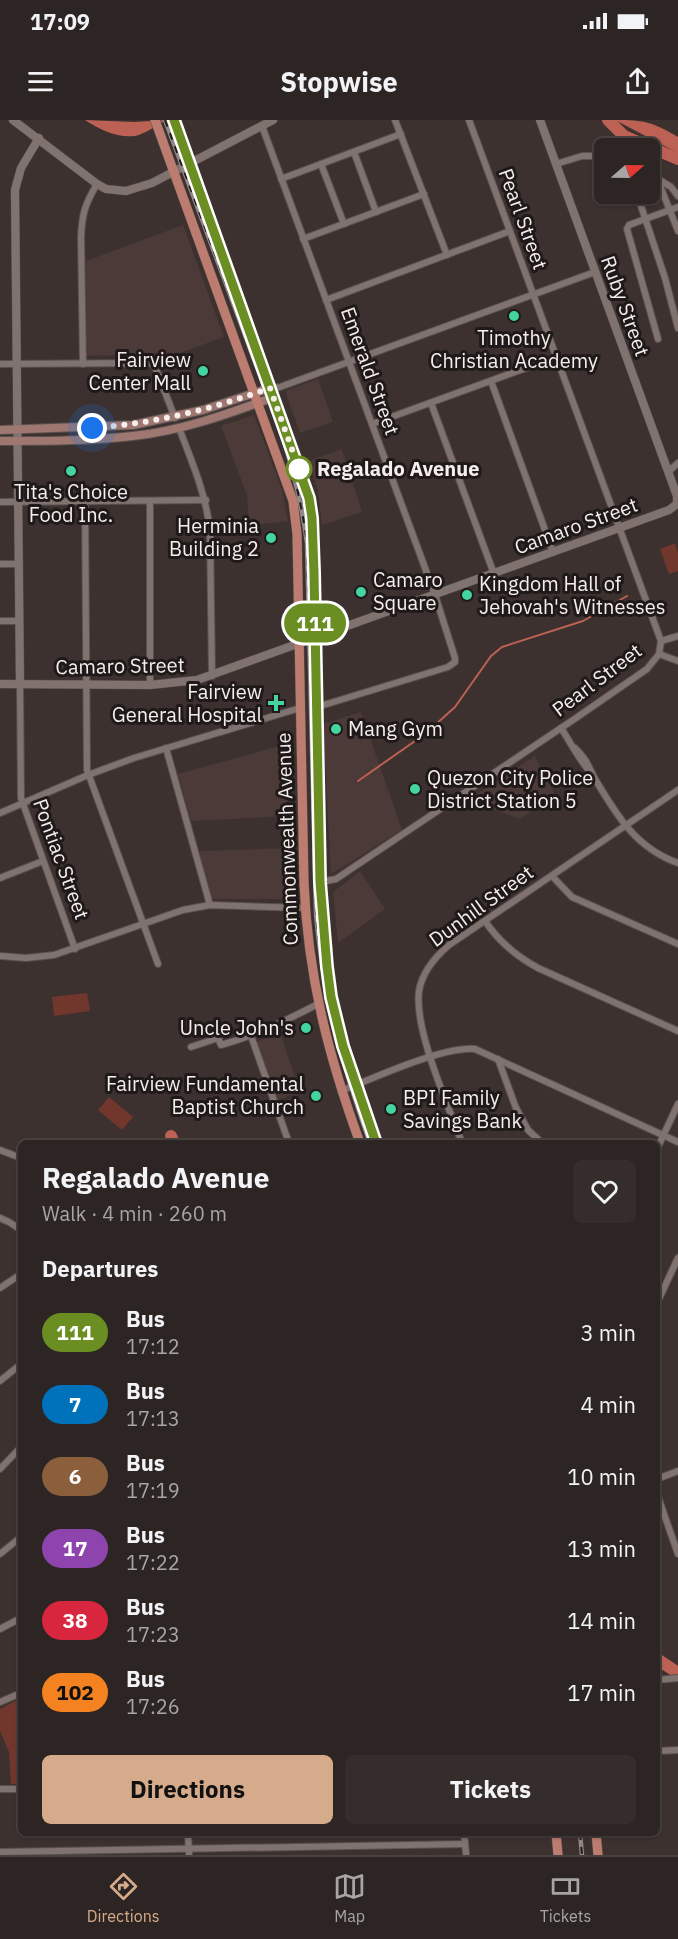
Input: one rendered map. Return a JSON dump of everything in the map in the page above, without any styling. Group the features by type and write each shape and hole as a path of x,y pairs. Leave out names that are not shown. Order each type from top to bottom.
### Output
{"main road":[{"name":"Commonwealth Avenue","path":"174,121 275,391 310,505 316,639 320,882 324,945 331,997 355,1085 375,1140"},
{"name":"Commonwealth Avenue","path":"156,124 257,398 294,506 297,534 305,908 318,1004 341,1091 359,1140"},
{"path":"0,430 133,425 175,418 257,398 275,391"},
{"path":"0,441 91,440 135,436 179,428 232,412 257,398"},
{"path":"291,495 301,499 307,492"},
{"path":"294,506 302,500 310,505"},
{"path":"556,1836 558,1855"},
{"path":"596,1836 598,1855"}],"street":[{"path":"13,120 97,184 116,191 134,189 152,183 273,120"},
{"path":"395,120 447,255"},
{"name":"Pearl Street","path":"320,882 336,879 561,728 647,669 659,654 661,641 469,120"},
{"name":"Ruby Street","path":"540,120 668,472 677,504"},
{"name":"Emerald Street","path":"262,126 454,651 455,662 448,668 317,707"},
{"path":"281,179 401,134"},
{"name":"Pontiac Street","path":"39,138 21,168 15,190 20,792 75,949"},
{"path":"354,152 376,212"},
{"path":"556,164 573,158 594,157"},
{"path":"321,164 344,224"},
{"path":"660,180 671,187 678,196"},
{"path":"83,364 82,216 84,206 97,184"},
{"path":"660,185 678,231"},
{"path":"303,239 424,194"},
{"path":"641,204 670,295 678,328"},
{"path":"658,339 627,229 629,225 678,207"},
{"path":"326,300 510,231"},
{"path":"275,391 595,272"},
{"path":"372,424 556,357"},
{"path":"0,364 153,364 175,418"},
{"path":"491,381 554,552"},
{"path":"431,403 494,574"},
{"path":"179,428 206,500 210,531 212,676"},
{"path":"668,472 678,463"},
{"path":"0,502 206,500"},
{"path":"85,501 86,759 88,775 158,964"},
{"path":"150,501 150,684"},
{"name":"Camaro Street","path":"0,684 178,683 212,676 669,510 677,504"},
{"path":"0,564 18,564"},
{"path":"0,621 19,621"},
{"path":"661,641 678,636"},
{"path":"659,654 678,661"},
{"path":"0,813 88,775 166,748 300,708"},
{"path":"561,728 625,825 642,844 678,863"},
{"path":"166,748 210,905"},
{"name":"Dunhill Street","path":"461,1140 431,1057 420,1018 419,990 437,955 678,790"},
{"path":"0,878 43,861"},
{"path":"552,876 572,897 678,944"},
{"path":"0,956 40,957 75,949 183,910 210,905 305,908"},
{"path":"485,921 504,945 528,963 678,1031"},
{"path":"191,1047 218,1038 221,1045 251,1036 273,1028 318,1004"},
{"path":"251,1036 288,1140"},
{"path":"341,1091 431,1057 467,1048 475,1049 678,1142"},
{"path":"498,1059 516,1108 528,1130 539,1140"},
{"path":"660,1143 678,1104"},
{"path":"0,1150 18,1157"},
{"path":"0,1218 18,1228"},
{"path":"660,1297 678,1258"},
{"path":"0,1288 18,1276"},
{"path":"0,1381 18,1366"},
{"path":"0,1469 18,1450"},
{"path":"660,1478 678,1472"},
{"path":"660,1502 677,1550"},
{"path":"0,1554 18,1539"},
{"path":"0,1629 18,1620"},
{"path":"660,1680 678,1678"},
{"path":"0,1702 18,1694"},
{"path":"660,1751 678,1750"},
{"path":"0,1790 18,1789"},
{"path":"188,1836 189,1852"},
{"path":"464,1836 466,1854"},
{"path":"0,1852 189,1852 465,1844"}],"shaded area":[{"path":"85,120 134,122 166,120 135,136 122,136"},
{"path":"615,120 648,123 669,132 678,137 678,153 660,144 660,138 649,138"},
{"path":"183,225 224,337 161,360 151,355 86,356 86,261"},
{"path":"318,379 333,422 300,433 286,394 287,390"},
{"path":"254,415 282,490 288,521 249,526 247,495 221,426"},
{"path":"342,449 362,512 322,525 318,491 309,461"},
{"path":"675,543 678,553 678,571 669,574 660,549"},
{"path":"361,712 402,830 331,874 323,724"},
{"path":"283,745 288,816 191,821 178,774"},
{"path":"535,756 556,796 519,819 469,799"},
{"path":"291,848 294,899 212,899 199,851"},
{"path":"360,871 385,909 338,943 333,892"},
{"path":"87,993 90,1011 54,1016 52,997"},
{"path":"280,1033 300,1091 276,1101 256,1042"},
{"path":"109,1097 133,1117 122,1130 98,1110"},
{"path":"18,1700 18,1784 11,1784 9,1752 0,1731 0,1709"}],"waterway":[{"path":"608,120 624,136 678,159"},
{"path":"358,781 425,734 455,707 491,656 502,647 583,621 627,596"},
{"path":"171,1136 173,1140"},
{"path":"660,1661 678,1673"}],"railway":[{"path":"165,120 281,432 300,501 307,543 316,914 319,944 335,1030 369,1140"},
{"path":"580,1836 582,1855"}],"bus line":[{"name":"111","path":"174,120 309,498 314,573 318,831 323,930 331,997 343,1046 375,1140"}],"place":[{"name":"Timothy Christian Academy","path":"514,316"},
{"name":"Fairview Center Mall","path":"203,371"},
{"name":"Regalado Avenue","path":"299,469"},
{"name":"Tita's Choice Food Inc.","path":"71,471"},
{"name":"Herminia Building 2","path":"271,538"},
{"name":"Camaro Square","path":"361,592"},
{"name":"Kingdom Hall of Jehovah's Witnesses","path":"467,595"},
{"name":"Fairview General Hospital","path":"276,703"},
{"name":"Mang Gym","path":"336,729"},
{"name":"Quezon City Police District Station 5","path":"415,789"},
{"name":"Uncle John's","path":"306,1028"},
{"name":"Fairview Fundamental Baptist Church","path":"316,1096"},
{"name":"BPI Family Savings Bank","path":"391,1109"}],"route":[{"path":"92,428 133,425 175,418 270,388 299,469"}]}
